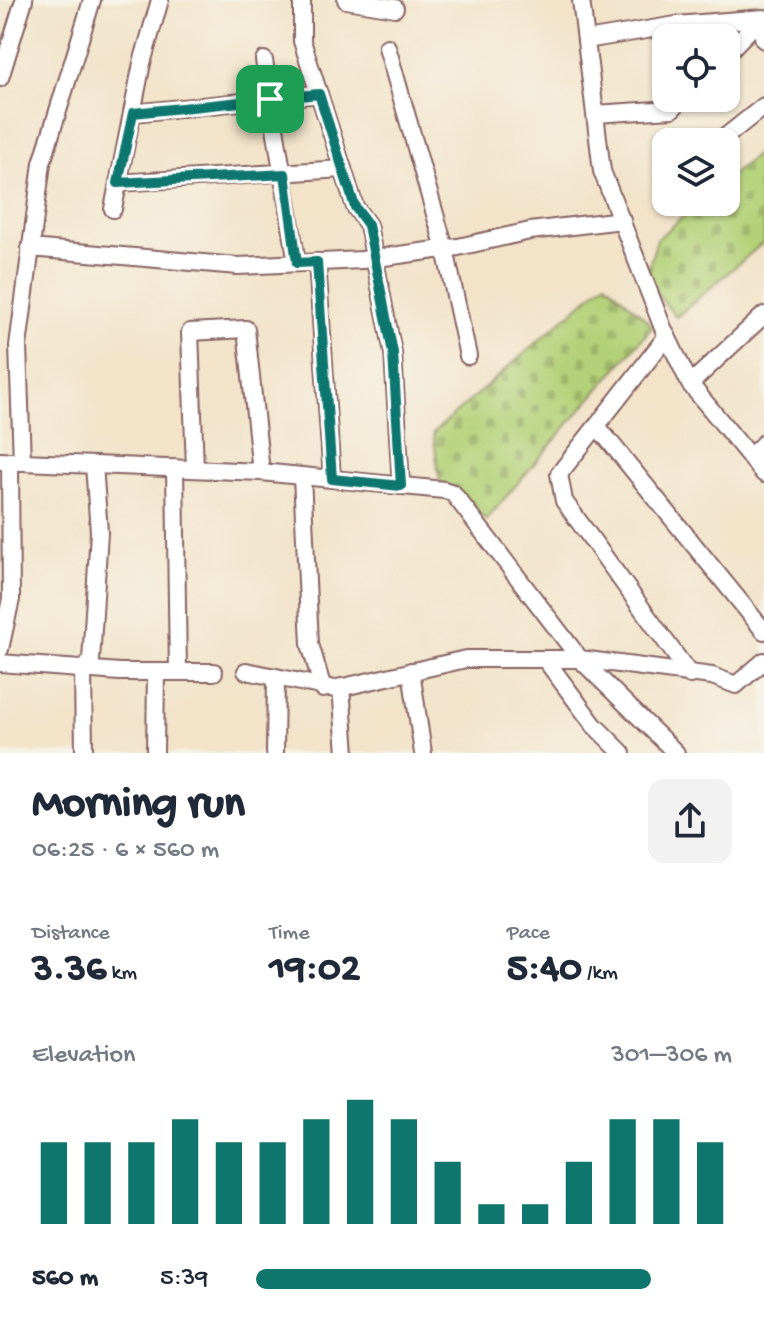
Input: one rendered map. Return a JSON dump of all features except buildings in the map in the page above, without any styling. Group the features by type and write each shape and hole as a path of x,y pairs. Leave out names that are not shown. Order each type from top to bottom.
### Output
{"street":[{"path":"0,78 24,0"},
{"path":"0,649 11,599 11,461 18,346 42,163 92,0"},
{"path":"113,209 160,0"},
{"path":"302,0 302,41 355,207 368,225 393,353 401,486"},
{"path":"346,0 395,8"},
{"path":"581,0 602,171 667,336 690,384 764,474"},
{"path":"586,40 676,25 762,19"},
{"path":"762,19 764,40"},
{"path":"740,40 762,19"},
{"path":"387,47 445,249 468,356"},
{"path":"264,60 285,174 297,263"},
{"path":"133,113 319,94"},
{"path":"595,114 652,110"},
{"path":"738,128 762,110"},
{"path":"118,183 343,169"},
{"path":"30,248 238,266 372,258 445,249 530,231 622,220"},
{"path":"317,262 332,479"},
{"path":"690,384 764,315"},
{"path":"195,469 190,332 246,329 261,472"},
{"path":"667,336 559,474 564,501 690,675"},
{"path":"597,426 764,631"},
{"path":"750,457 764,443"},
{"path":"11,461 261,472 453,493 580,659 676,753"},
{"path":"84,753 83,669 91,661 99,532 94,465"},
{"path":"175,468 178,672"},
{"path":"302,476 310,644 323,689"},
{"path":"246,671 323,689 466,659 580,659 712,676 736,685 764,661"},
{"path":"545,659 594,725 622,753"},
{"path":"0,663 83,669 214,672"},
{"path":"411,671 423,753"},
{"path":"155,753 156,672"},
{"path":"275,753 276,677"},
{"path":"341,687 346,753"}],"green space":[{"path":"764,148 764,242 676,317 645,280 657,239 684,216 740,216 740,168"},
{"path":"606,282 653,326 486,520 456,490 440,482 433,433"}],"route":[{"path":"319,94 355,207 368,225 393,353 401,486 332,479 317,262 297,263 285,174 118,183 133,113 270,99 319,94"}]}
